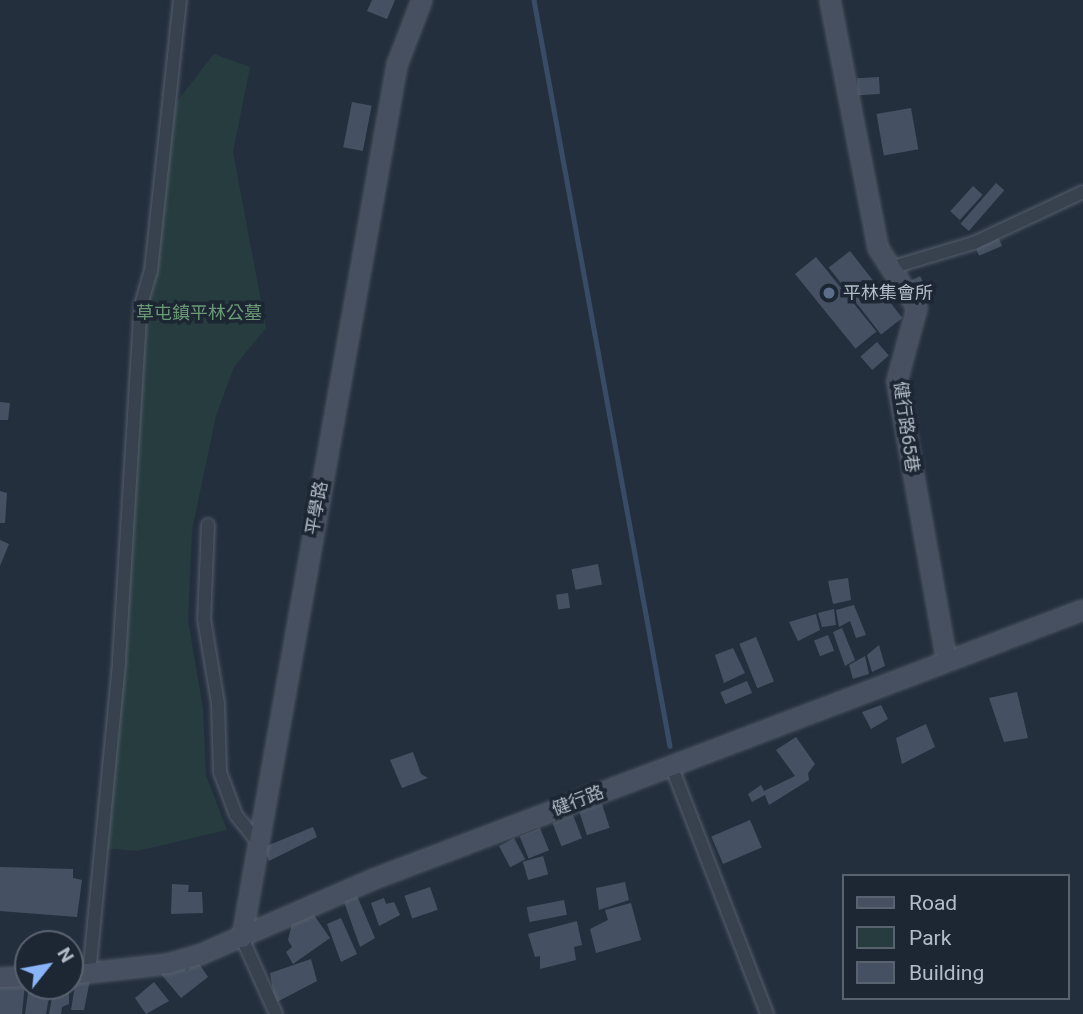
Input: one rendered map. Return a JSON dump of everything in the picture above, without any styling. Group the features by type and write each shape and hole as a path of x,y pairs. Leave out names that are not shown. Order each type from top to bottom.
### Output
{"street":[{"path":"89,975 119,661 141,305 151,271 180,0"},
{"name":"平學路","path":"242,938 257,840 397,65 422,0"},
{"name":"健行路65巷","path":"830,0 867,210 878,248 890,268 912,294 917,308 897,381 947,661"},
{"path":"890,268 974,243 1083,192"},
{"path":"208,525 204,620 218,704 220,772 236,815 257,840"},
{"name":"健行路","path":"84,975 168,964 242,938 374,879 1083,610"},
{"path":"671,765 767,1014"},
{"path":"242,938 276,1014"}],"green space":[{"name":"草屯鎮平林公墓","path":"214,54 250,67 233,152 266,328 234,367 216,416 192,530 188,621 203,708 206,775 227,830 137,851 101,848 163,119"}],"building":[{"path":"372,0 395,0 387,19 367,11"},
{"path":"879,77 880,94 858,95 857,78"},
{"path":"352,102 372,106 363,151 343,147"},
{"path":"911,108 918,149 884,155 877,114"},
{"path":"996,183 1004,190 969,231 961,224"},
{"path":"973,186 983,195 960,220 950,211"},
{"path":"997,234 1002,246 979,256 974,244"},
{"path":"850,251 902,318 881,335 829,268"},
{"name":"平林集會所","path":"816,257 876,332 855,349 795,274"},
{"path":"920,276 924,284 914,289 910,281"},
{"path":"877,342 889,356 872,370 860,356"},
{"path":"0,402 10,403 8,420 0,420"},
{"path":"0,491 7,493 5,523 0,523"},
{"path":"0,540 9,544 0,566"},
{"path":"598,564 602,585 576,590 571,569"},
{"path":"848,578 851,600 833,604 828,581"},
{"path":"568,593 570,608 558,610 556,595"},
{"path":"854,605 866,635 856,638 850,621 839,627 836,610"},
{"path":"834,609 836,625 822,627 818,613"},
{"path":"816,614 820,630 798,641 789,622"},
{"path":"842,628 855,660 845,666 833,632"},
{"path":"828,635 834,651 820,656 814,640"},
{"path":"756,637 774,682 757,688 739,644"},
{"path":"879,645 885,666 872,672 867,655"},
{"path":"733,648 745,673 724,683 715,655"},
{"path":"865,656 869,674 853,679 849,665"},
{"path":"747,681 752,693 725,704 720,692"},
{"path":"1017,692 1028,738 1004,742 989,698"},
{"path":"881,705 888,719 871,729 862,712"},
{"path":"926,724 935,747 902,764 896,738"},
{"path":"796,737 815,764 808,773 809,780 769,805 765,795 752,802 748,794 761,785 764,791 795,776 776,750"},
{"path":"413,752 421,774 428,778 402,788 390,760"},
{"path":"602,804 610,828 587,835 579,811"},
{"path":"573,815 582,838 561,846 552,823"},
{"path":"750,820 762,848 723,864 711,836"},
{"path":"313,827 317,837 269,861 264,847"},
{"path":"540,828 549,850 529,858 520,836"},
{"path":"514,838 525,859 510,867 499,846"},
{"path":"543,856 548,874 528,880 523,862"},
{"path":"0,867 73,869 73,878 82,880 77,917 0,911"},
{"path":"625,882 629,900 599,910 596,888"},
{"path":"172,884 189,885 188,892 202,892 203,913 171,914"},
{"path":"430,887 438,910 412,918 404,896"},
{"path":"355,891 375,938 360,947 342,896"},
{"path":"384,898 386,904 394,902 400,915 379,926 371,903"},
{"path":"564,900 567,915 530,922 527,907"},
{"path":"631,903 641,940 596,953 590,929 608,920 605,910"},
{"path":"309,908 330,938 293,964 286,952 292,947 288,940 293,919"},
{"path":"341,918 357,954 341,962 327,924"},
{"path":"577,921 582,945 574,947 576,960 540,969 540,956 535,957 528,934"},
{"path":"311,959 317,981 275,1003 270,973"},
{"path":"198,962 208,977 181,998 160,973 183,965 186,971"},
{"path":"84,980 90,980 84,1010 71,1010 73,1000 84,1000"},
{"path":"154,982 169,1001 146,1014 135,998"},
{"path":"14,984 14,1000 23,1000 22,1014 0,1014 0,986"},
{"path":"27,1000 48,1000 46,1014 25,1014"},
{"path":"52,1000 69,1000 69,1004 62,1007 61,1014 49,1014"}],"waterway":[{"path":"534,0 670,746"}],"place":[{"name":"平林集會所","path":"829,293"}]}
